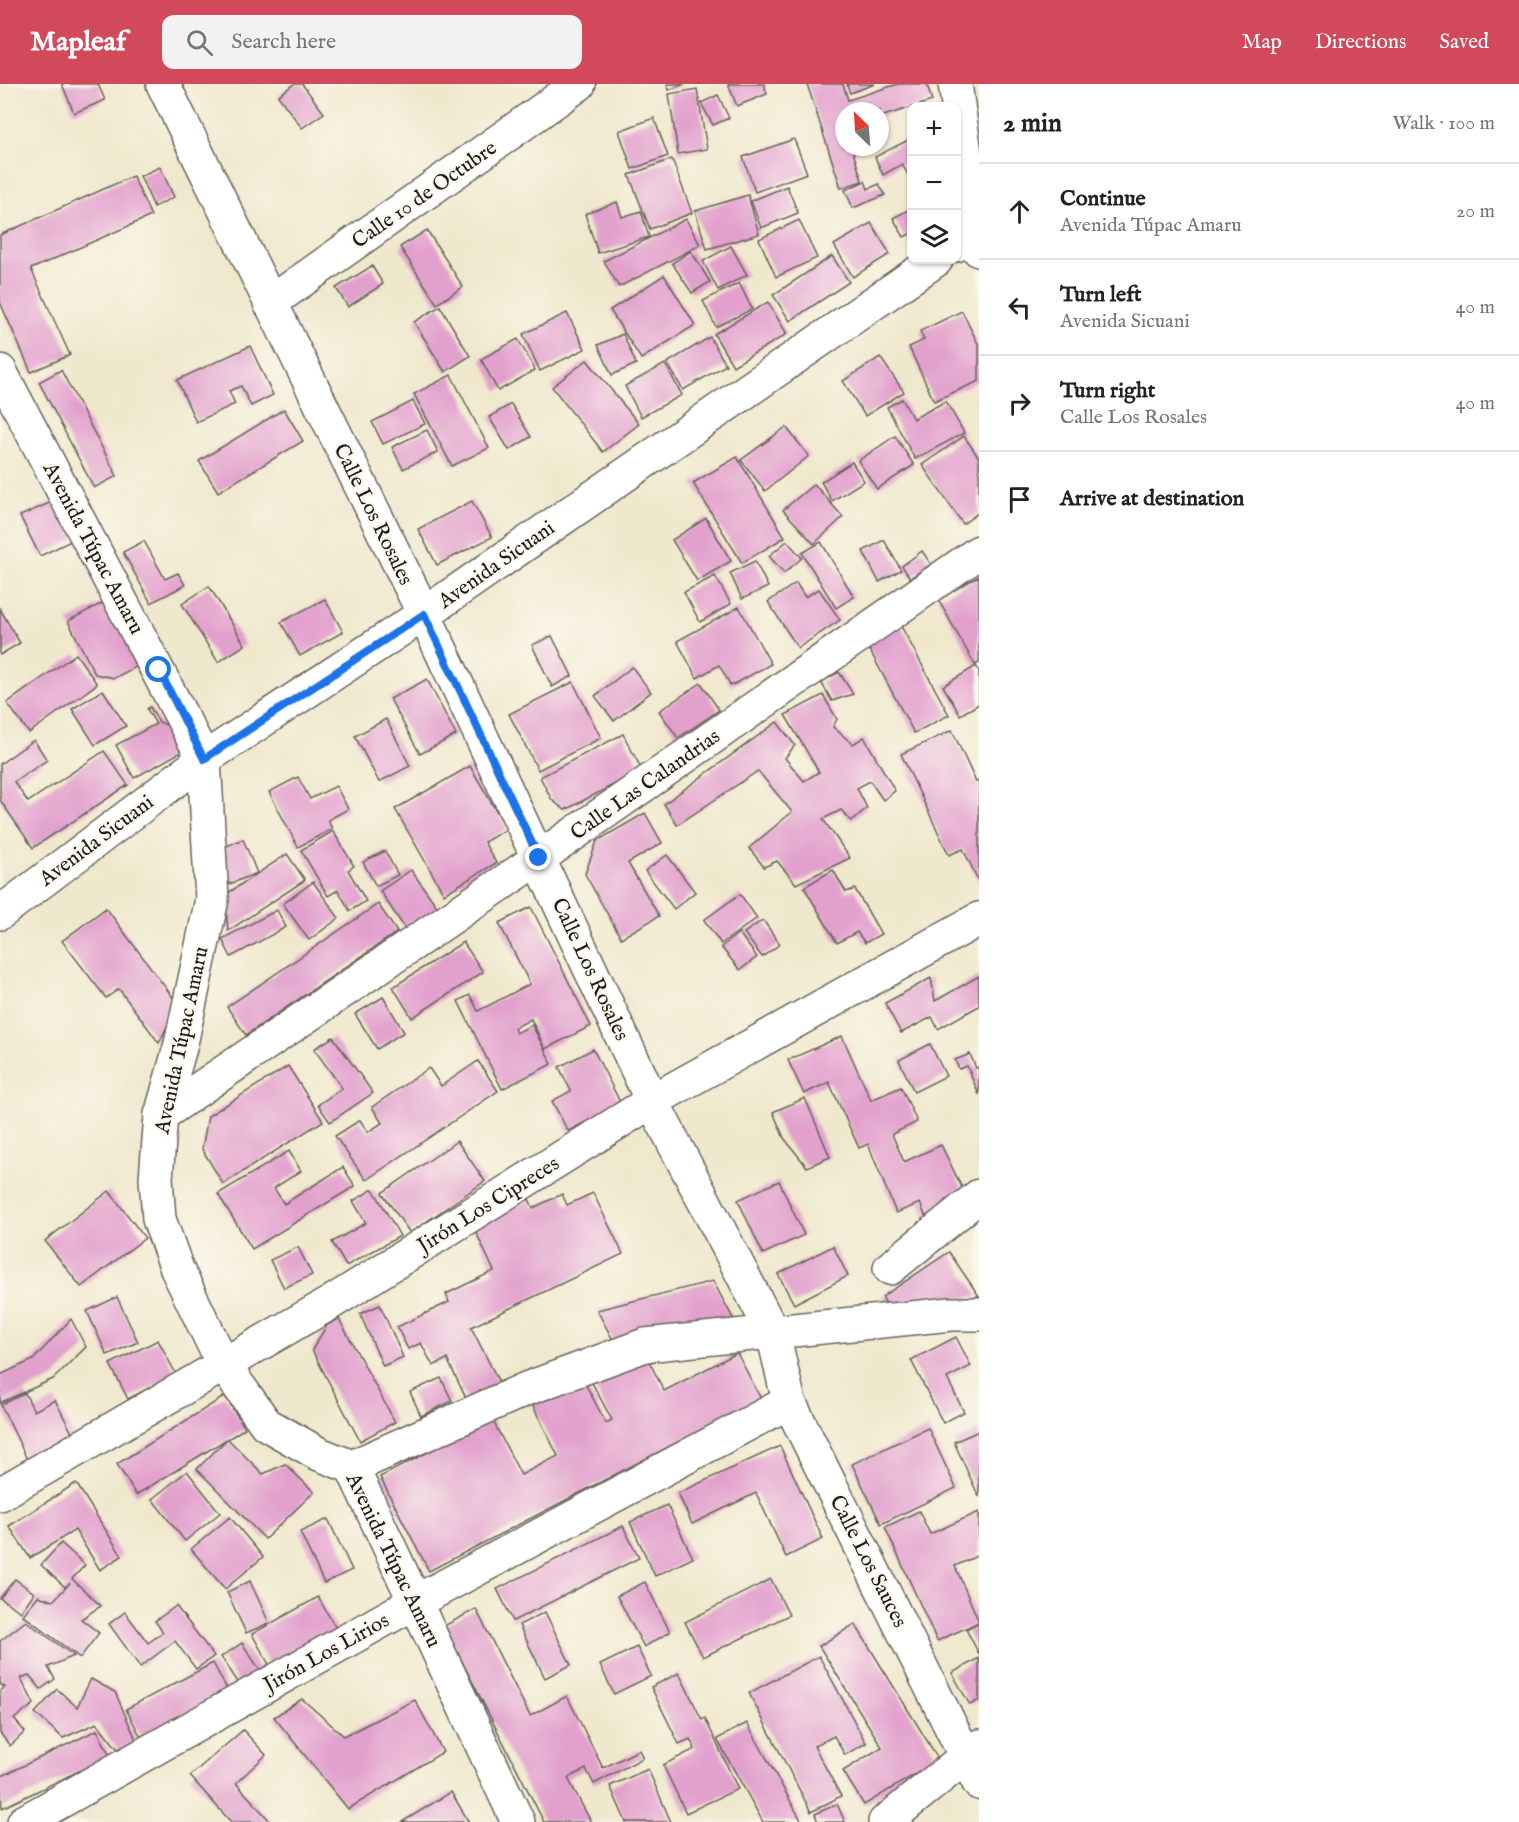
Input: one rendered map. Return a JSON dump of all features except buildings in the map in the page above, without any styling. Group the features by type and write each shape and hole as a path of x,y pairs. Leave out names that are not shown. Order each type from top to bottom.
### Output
{"street":[{"name":"Calle Los Rosales","path":"163,84 424,614 652,1101 773,1334"},
{"name":"Calle 10 de Octubre","path":"270,303 579,84"},
{"path":"955,84 973,239"},
{"name":"Avenida Sicuani","path":"0,913 204,759 424,614 930,264"},
{"name":"Avenida Túpac Amaru","path":"0,370 204,759 212,899 181,1044 161,1115 156,1178 159,1219 177,1269 223,1364 266,1424 319,1454 352,1467 417,1601 518,1822"},
{"name":"Calle Las Calandrias","path":"161,1115 539,858 979,552"},
{"name":"Jirón Los Cipreces","path":"0,1494 332,1302 652,1101 979,919"},
{"path":"890,1268 979,1196"},
{"path":"352,1467 526,1389 645,1345 773,1334 951,1314 979,1314"},
{"name":"Calle Los Sauces","path":"773,1334 789,1402 975,1762"},
{"name":"Jirón Los Lirios","path":"24,1822 417,1601 789,1402"},
{"path":"885,1822 975,1762"}],"route":[{"path":"159,670 204,759 424,614 539,858"}]}
